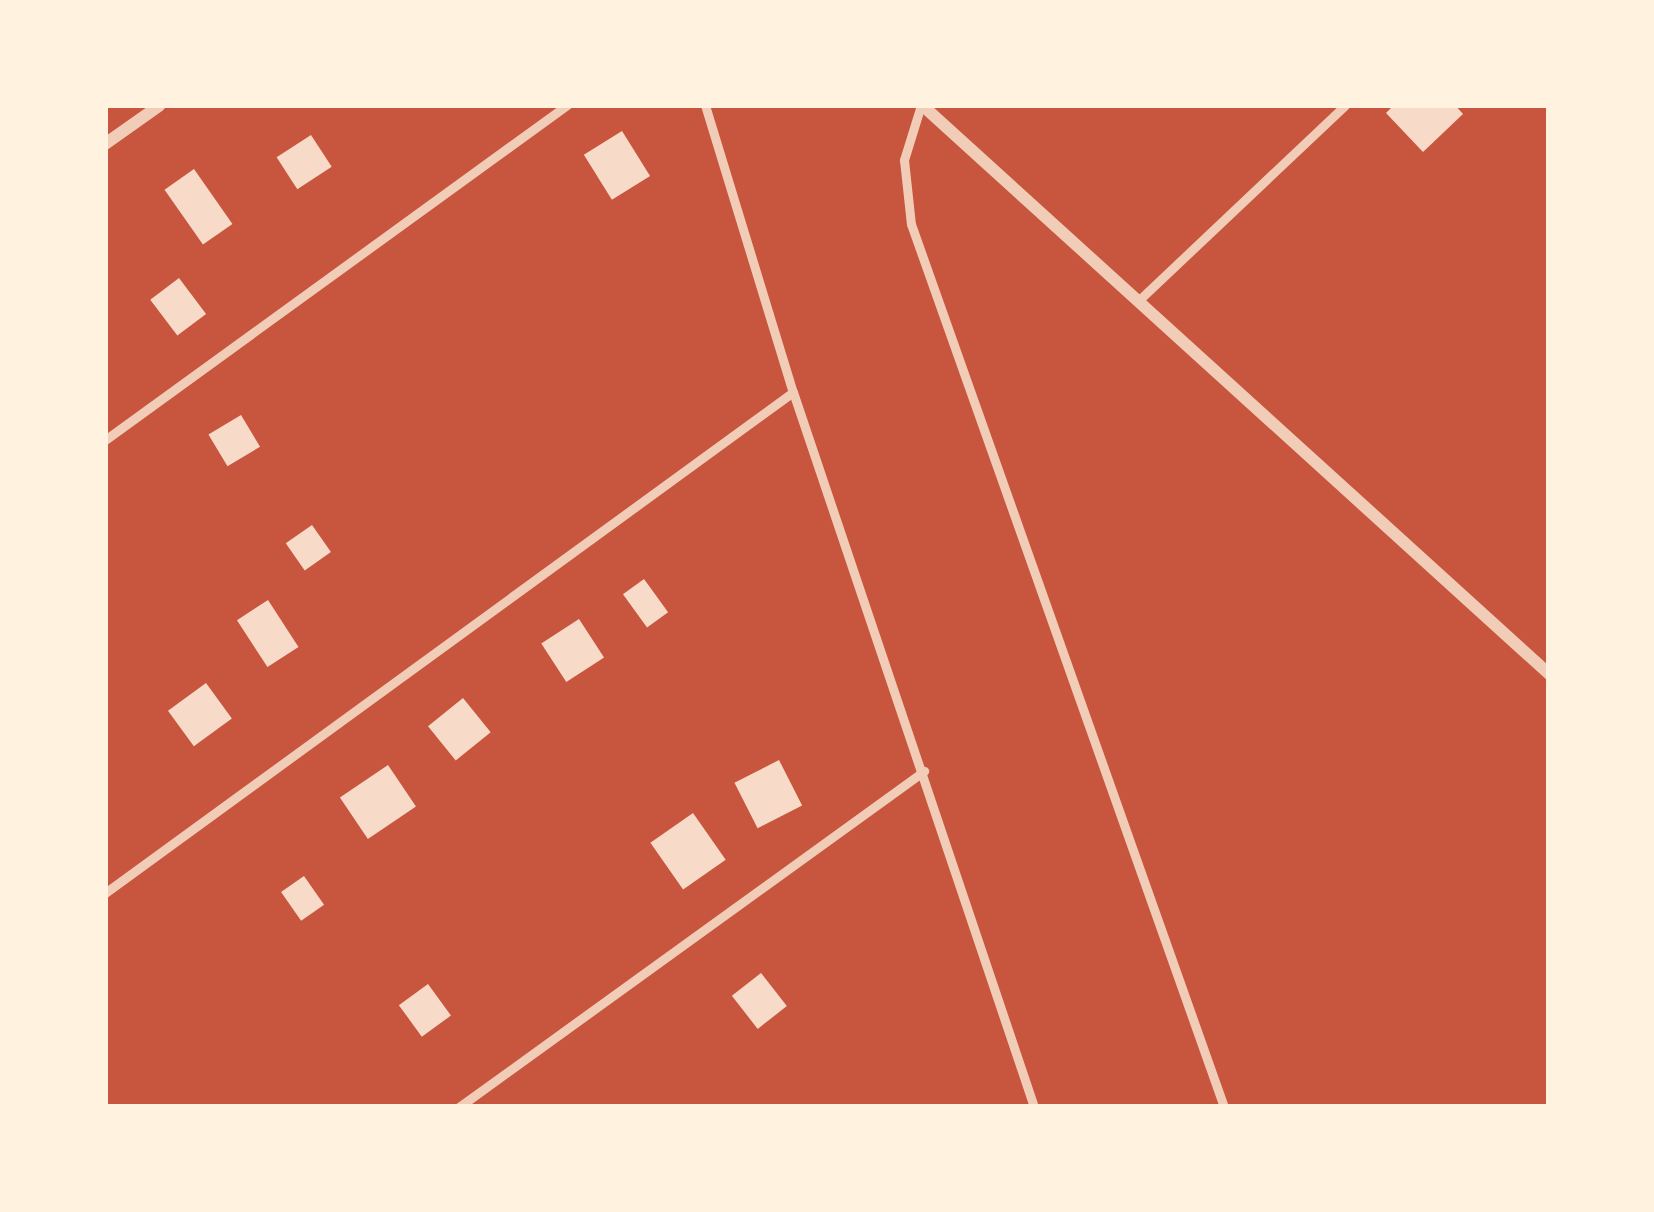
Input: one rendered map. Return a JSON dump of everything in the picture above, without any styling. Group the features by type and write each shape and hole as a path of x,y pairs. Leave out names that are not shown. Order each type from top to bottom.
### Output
{"street":[{"path":"105,144 160,105"},
{"path":"921,105 1549,674"}],"lane":[{"path":"105,440 567,105"},
{"path":"705,105 793,392 1034,1107"},
{"path":"921,105 904,160 911,224 1224,1107"},
{"path":"1138,301 1345,105"},
{"path":"105,893 793,392"},
{"path":"459,1107 924,771"}],"building":[{"path":"1394,105 1455,105 1463,114 1423,152 1386,113"},
{"path":"622,131 650,176 612,200 584,155"},
{"path":"311,135 332,167 297,189 277,157"},
{"path":"194,169 232,224 203,245 165,190"},
{"path":"179,278 206,314 177,336 150,300"},
{"path":"241,415 260,447 227,466 208,435"},
{"path":"312,525 331,552 305,570 286,543"},
{"path":"644,579 668,612 647,627 623,594"},
{"path":"268,600 298,647 267,667 237,620"},
{"path":"579,619 604,658 566,682 541,644"},
{"path":"206,683 232,719 194,746 168,711"},
{"path":"463,698 491,732 456,761 428,726"},
{"path":"779,760 802,805 758,828 734,783"},
{"path":"388,765 416,806 368,839 340,797"},
{"path":"693,813 726,860 683,890 650,843"},
{"path":"304,876 324,905 301,921 281,892"},
{"path":"761,973 787,1006 758,1029 732,996"},
{"path":"428,984 451,1016 422,1037 399,1005"}]}
